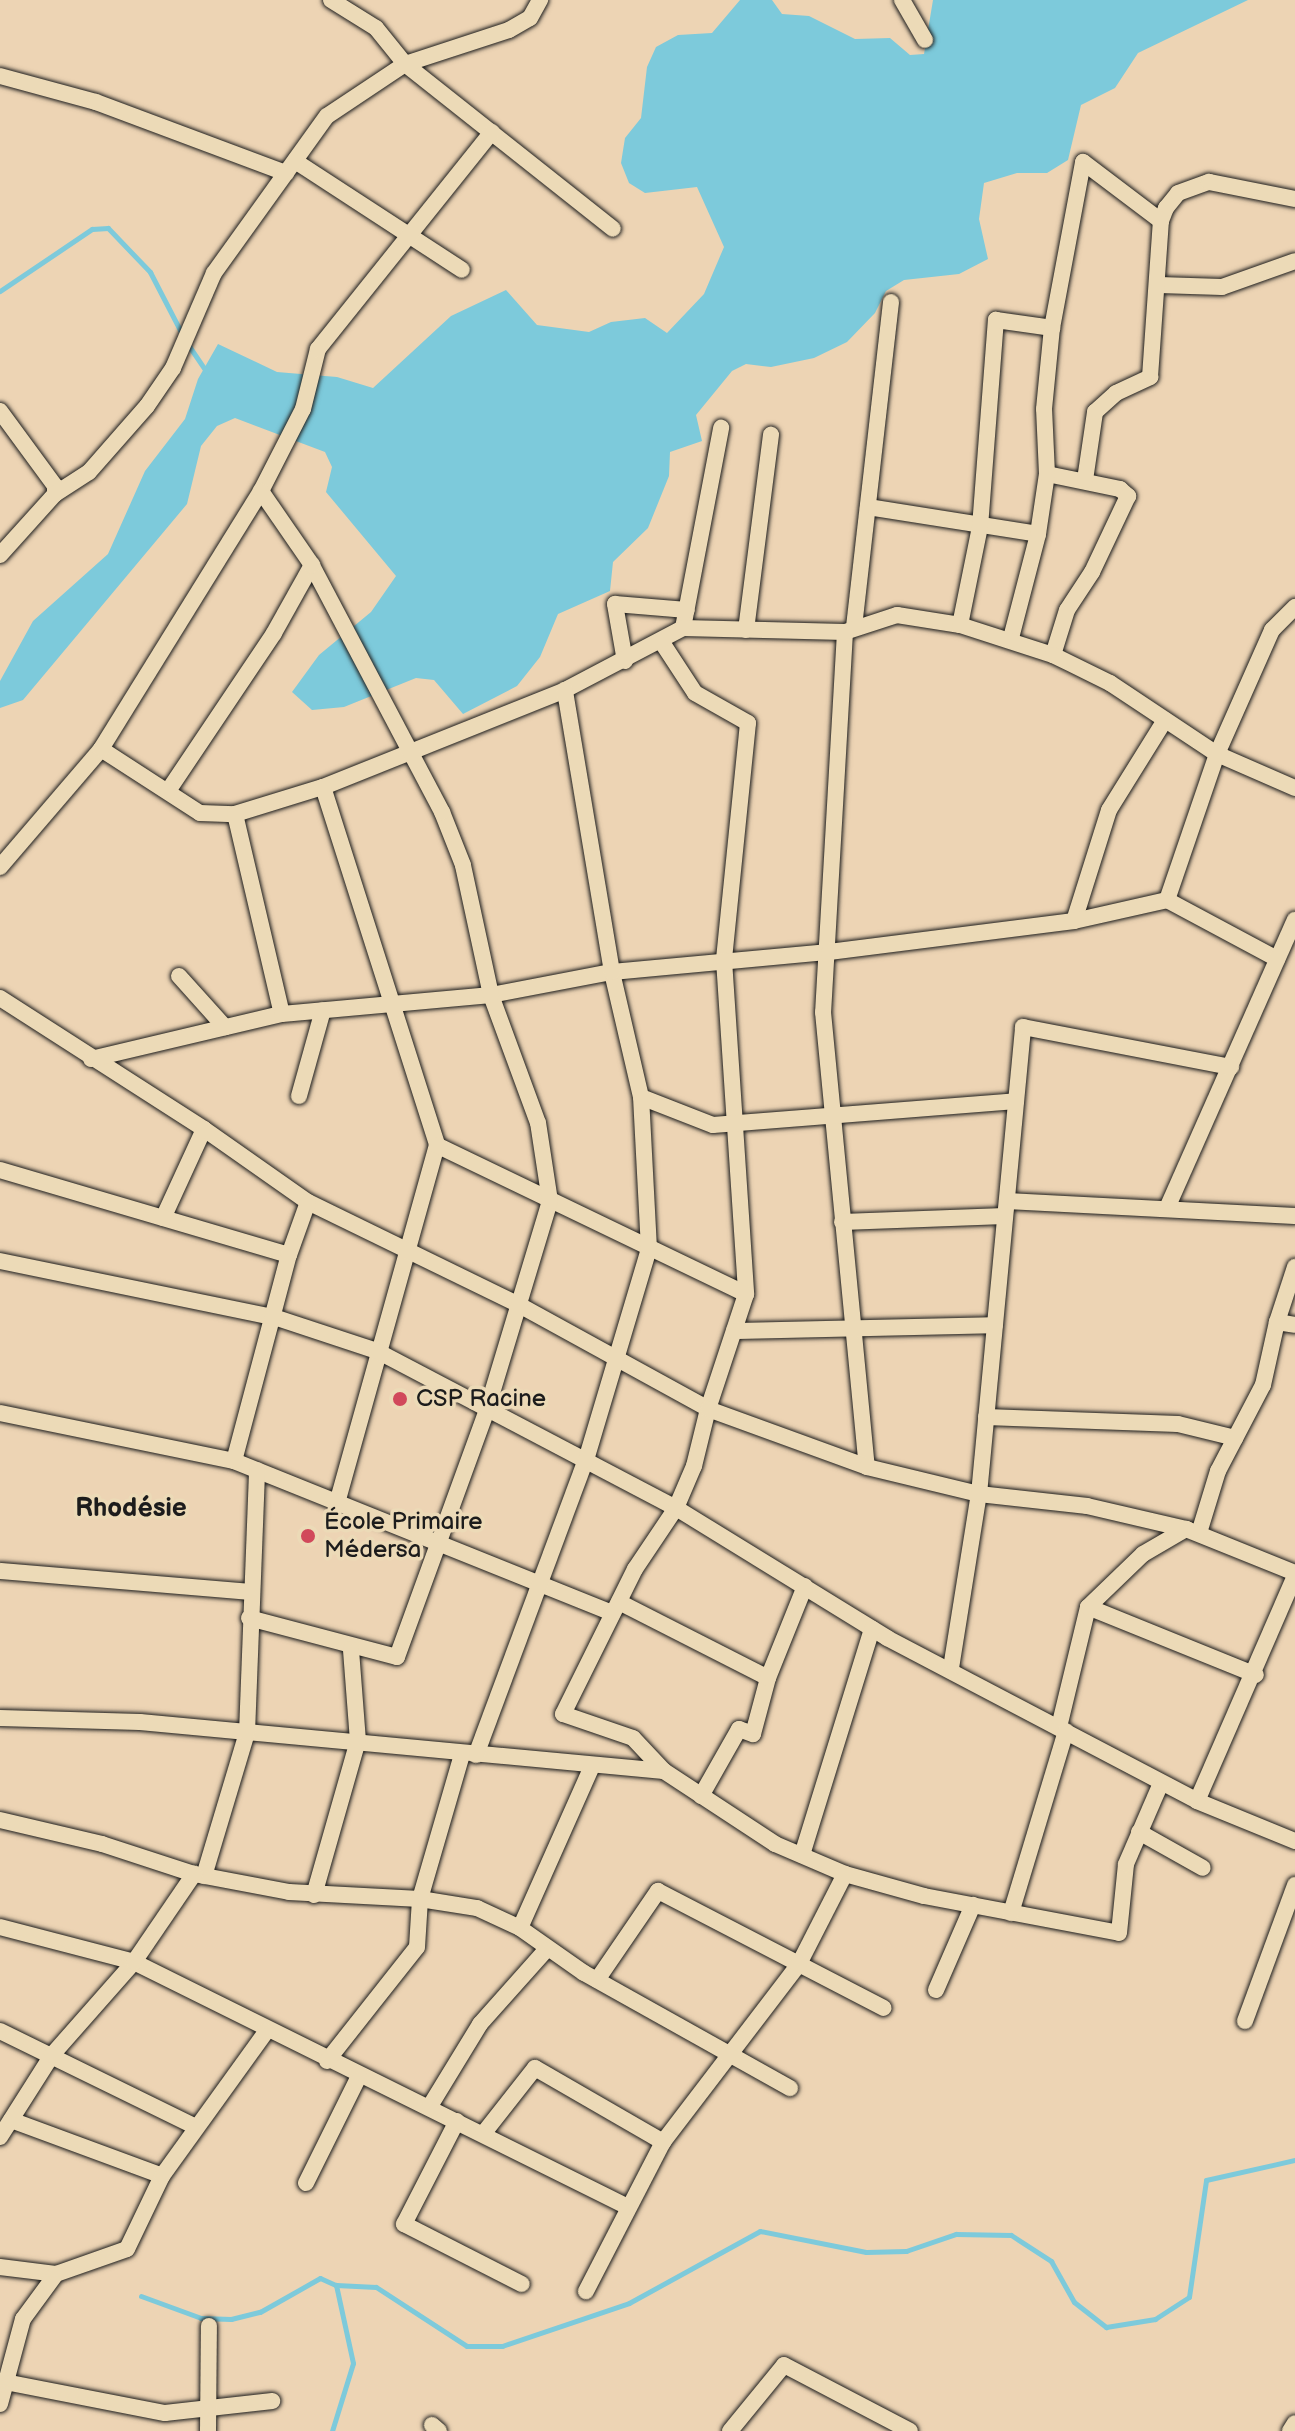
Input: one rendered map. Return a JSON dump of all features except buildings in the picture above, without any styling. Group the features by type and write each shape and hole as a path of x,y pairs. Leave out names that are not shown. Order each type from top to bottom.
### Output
{"street":[{"path":"331,0 376,28 405,64 613,229"},
{"path":"0,555 55,494 89,472 147,406 173,368 214,273 339,104 405,64 509,30 530,18 540,0"},
{"path":"902,0 925,40"},
{"path":"0,76 96,102 290,167 408,232 462,270"},
{"path":"0,867 101,749 261,491 303,409 318,349 408,232 492,132"},
{"path":"1011,638 1038,534 1047,474 1044,409 1052,328 1083,162 1161,221"},
{"path":"1085,480 1095,412 1116,393 1150,377 1159,285 1161,221 1178,193 1209,182 1295,199"},
{"path":"1159,285 1222,287 1295,261"},
{"path":"867,1467 842,1222 836,1114 823,1012 850,630 868,507 891,302"},
{"path":"960,625 980,527 996,320 1052,328"},
{"path":"0,411 55,486 55,494"},
{"path":"683,628 721,428"},
{"path":"746,630 771,435"},
{"path":"1047,474 1085,480 1128,496 1092,572 1067,610 1053,655"},
{"path":"249,1618 351,1649 397,1657 486,1413 521,1306 550,1201 538,1123 491,995 463,865 409,750 312,565 261,491"},
{"path":"868,507 1038,534"},
{"path":"168,791 274,633 312,565"},
{"path":"625,661 615,604 687,610"},
{"path":"1167,900 1217,754 1272,630 1295,607"},
{"path":"101,749 200,813 235,814 323,787 565,690 683,628 850,630 897,615 960,625 1011,638 1053,655 1110,683 1217,754 1295,788"},
{"path":"661,641 695,693 748,723 724,960 746,1294 708,1409 694,1466 676,1508 616,1608 563,1714 633,1738 664,1771 701,1796 802,1855 845,1874 973,1905 1119,1933 1126,1864 1161,1783"},
{"path":"327,2061 417,1947 420,1899 469,1755 586,1460 649,1249 641,1097 612,972 565,690"},
{"path":"1074,921 1109,810 1165,720"},
{"path":"323,787 395,1003 437,1145 410,1251 377,1351 338,1500"},
{"path":"235,814 282,1014"},
{"path":"91,1059 282,1014 491,995 612,972 829,952 1074,921 1167,900 1277,959"},
{"path":"1168,1206 1295,920"},
{"path":"179,976 225,1027"},
{"path":"0,998 204,1129 308,1202 521,1306 708,1409 867,1467 979,1494 1087,1506 1192,1531 1295,1574 1256,1675 1197,1801"},
{"path":"299,1096 323,1010"},
{"path":"951,1668 979,1494 1023,1027 1231,1067"},
{"path":"641,1097 713,1125 1016,1101"},
{"path":"163,1218 204,1129"},
{"path":"437,1145 746,1294"},
{"path":"0,1170 289,1255"},
{"path":"234,1461 289,1255 308,1202"},
{"path":"842,1222 1006,1209 1168,1206 1295,1216"},
{"path":"0,1261 274,1317 377,1351 486,1413 586,1460 676,1508 872,1629 951,1668 1161,1783 1295,1841"},
{"path":"1011,1913 1062,1729 1088,1607 1143,1554 1192,1531 1263,1385 1277,1322 1295,1267"},
{"path":"1277,1322 1295,1325"},
{"path":"734,1331 995,1325"},
{"path":"0,1413 234,1461 338,1500 437,1546 537,1586 616,1608 768,1678"},
{"path":"986,1417 1178,1424 1235,1438"},
{"path":"0,2137 52,2055 134,1962 199,1875 247,1733 249,1592 257,1470"},
{"path":"0,1571 249,1592"},
{"path":"701,1796 739,1729 753,1734 768,1678 805,1586"},
{"path":"1088,1607 1256,1675"},
{"path":"802,1855 872,1629"},
{"path":"314,1895 358,1741 351,1649"},
{"path":"0,1718 140,1722 664,1771"},
{"path":"520,1928 592,1766"},
{"path":"0,1820 102,1844 199,1875 314,1895 420,1899 477,1908 520,1928 546,1950 790,2088"},
{"path":"1139,1832 1203,1868"},
{"path":"586,2291 663,2142 799,1964 845,1874"},
{"path":"1245,2021 1295,1885"},
{"path":"597,1980 658,1891 884,2008"},
{"path":"936,1990 973,1905"},
{"path":"0,1927 134,1962 266,2032 430,2106 628,2207"},
{"path":"430,2106 480,2024 546,1950"},
{"path":"0,2031 196,2127"},
{"path":"0,2267 56,2274 127,2249 162,2176 266,2032"},
{"path":"483,2134 535,2068 663,2142"},
{"path":"306,2183 359,2076"},
{"path":"11,2120 162,2176"},
{"path":"457,2121 404,2224 522,2284"},
{"path":"0,2404 2,2381 23,2319 56,2274"},
{"path":"208,2431 209,2326"},
{"path":"730,2431 784,2365 910,2431"},
{"path":"2,2381 165,2413 207,2405 272,2401"},
{"path":"1290,2431 1295,2423"}],"water":[{"path":"740,0 772,0 782,14 809,16 855,39 890,38 910,55 924,54 933,0 1248,0 1138,53 1115,88 1081,105 1068,160 1047,173 1017,173 984,183 979,219 988,259 959,274 904,280 886,291 875,313 847,342 814,358 771,367 746,364 732,371 696,415 702,441 670,452 669,476 648,528 613,562 610,591 558,614 540,657 517,686 463,714 434,680 416,678 344,707 312,710 292,692 319,655 371,612 396,576 326,492 332,467 325,452 235,418 217,426 201,446 187,504 23,700 0,708 0,681 33,621 108,554 145,471 185,419 198,379 218,344 277,372 337,377 373,388 451,316 506,290 537,325 589,332 611,322 645,318 667,333 704,294 724,247 697,187 645,193 629,183 621,163 625,138 641,118 647,67 656,47 678,35 712,33"}],"waterway":[{"path":"0,291 92,229 108,228 150,272 182,334"},
{"path":"187,343 206,371"},
{"path":"141,2296 201,2318 231,2319 260,2312 320,2278 336,2285 376,2287 467,2346 502,2346 629,2303 760,2231 866,2252 906,2251 956,2234 1011,2235 1051,2261 1074,2302 1106,2327 1155,2319 1189,2297 1206,2180 1295,2160"},
{"path":"332,2431 353,2363 336,2285"}],"place":[{"name":"CSP Racine","path":"400,1399"},
{"name":"École Primaire Médersa","path":"308,1536"}],"district":[{"name":"Rhodésie","path":"131,1509"}]}
